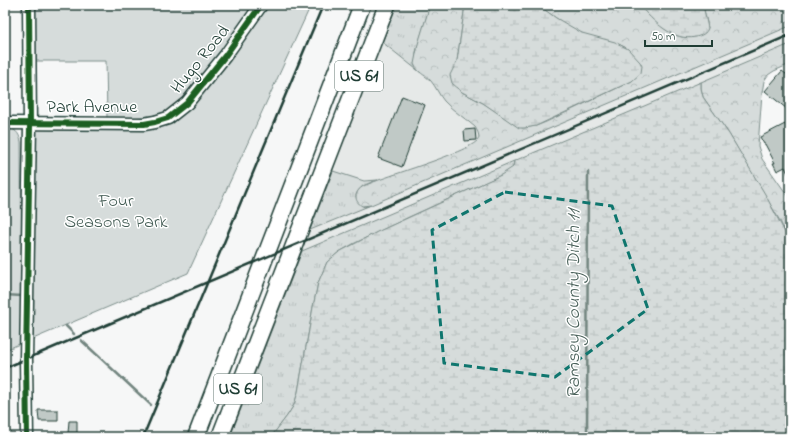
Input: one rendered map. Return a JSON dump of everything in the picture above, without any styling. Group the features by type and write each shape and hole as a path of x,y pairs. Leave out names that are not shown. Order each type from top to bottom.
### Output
{"main road":[{"name":"US 61","path":"196,437 362,5"},
{"name":"US 61","path":"220,437 386,5"}],"street":[{"path":"27,437 26,359 30,123 30,5"},
{"name":"Hugo Road","path":"176,113 187,103 225,56 261,5"},
{"name":"Park Avenue","path":"5,123 144,124 168,118 176,113"}],"highlighted area":[{"path":"505,192 612,206 648,309 555,377 444,363 432,230"}],"shaded area":[{"path":"790,23 790,46 301,254 388,26 510,142"}],"green space":[{"path":"33,5 255,5 201,80 180,103 171,109 155,115 107,118 106,61 33,61"},
{"name":"Four Seasons Park","path":"267,5 311,5 188,273 33,339 32,137 34,132 39,129 161,126 224,64"},
{"path":"397,5 430,5 416,52 415,66 421,73 382,42"},
{"path":"430,5 465,5 457,61 454,69 453,85 522,128 536,126 546,122 632,81 628,49 618,44 592,37 573,29 538,5 639,5 655,21 668,31 675,35 688,37 696,35 708,28 703,5 790,5 790,26 371,205 362,206 356,199 356,194 362,187 462,150 474,143 479,138 475,127 444,101 431,81 415,67 414,64 418,44"},
{"path":"465,5 538,5 556,18 582,33 615,42 628,49 640,62 642,66 641,73 632,81 536,126 519,128 483,103 462,92 452,83 450,75 457,61"},
{"path":"639,5 703,5 708,28 705,33 696,37 688,38 679,36 664,29"},
{"path":"790,44 790,64 774,71 768,75 764,81 758,146 762,159 790,199 790,242 780,221 729,134 703,97 701,82"},
{"path":"701,82 703,97 729,134 765,194 790,242 790,437 271,437 294,405 298,392 318,283 327,262 339,252 377,232 501,175 513,167 514,161"},
{"name":"Four Seasons Park","path":"5,127 16,132 21,142 22,343 5,350"},
{"path":"514,161 513,167 508,172 353,244 339,252 327,262 318,283 298,392 294,405 271,437 230,437 302,251"},
{"path":"333,171 364,181 378,180 364,186 357,193 356,197 364,207 371,205 310,230"}],"building":[{"path":"782,71 790,77 790,105 787,109 765,91"},
{"path":"402,96 425,105 402,167 378,158"},
{"path":"785,124 790,132 790,178 785,167 777,171 773,163 775,163 760,137"},
{"path":"475,129 476,140 465,141 464,130"},
{"path":"38,410 58,410 58,421 39,421"},
{"path":"69,421 77,421 77,433 68,433"}],"waterway":[{"name":"Ramsey County Ditch 11","path":"587,437 588,172"},
{"path":"5,295 22,296"},
{"path":"66,326 74,334"},
{"path":"81,340 151,405"}],"railway":[{"path":"143,437 323,5"},
{"path":"5,368 790,35"}],"cycle path":[{"path":"27,437 26,359 30,126 29,5"},
{"path":"5,123 144,124 168,118 187,103 225,56 261,5"}]}
